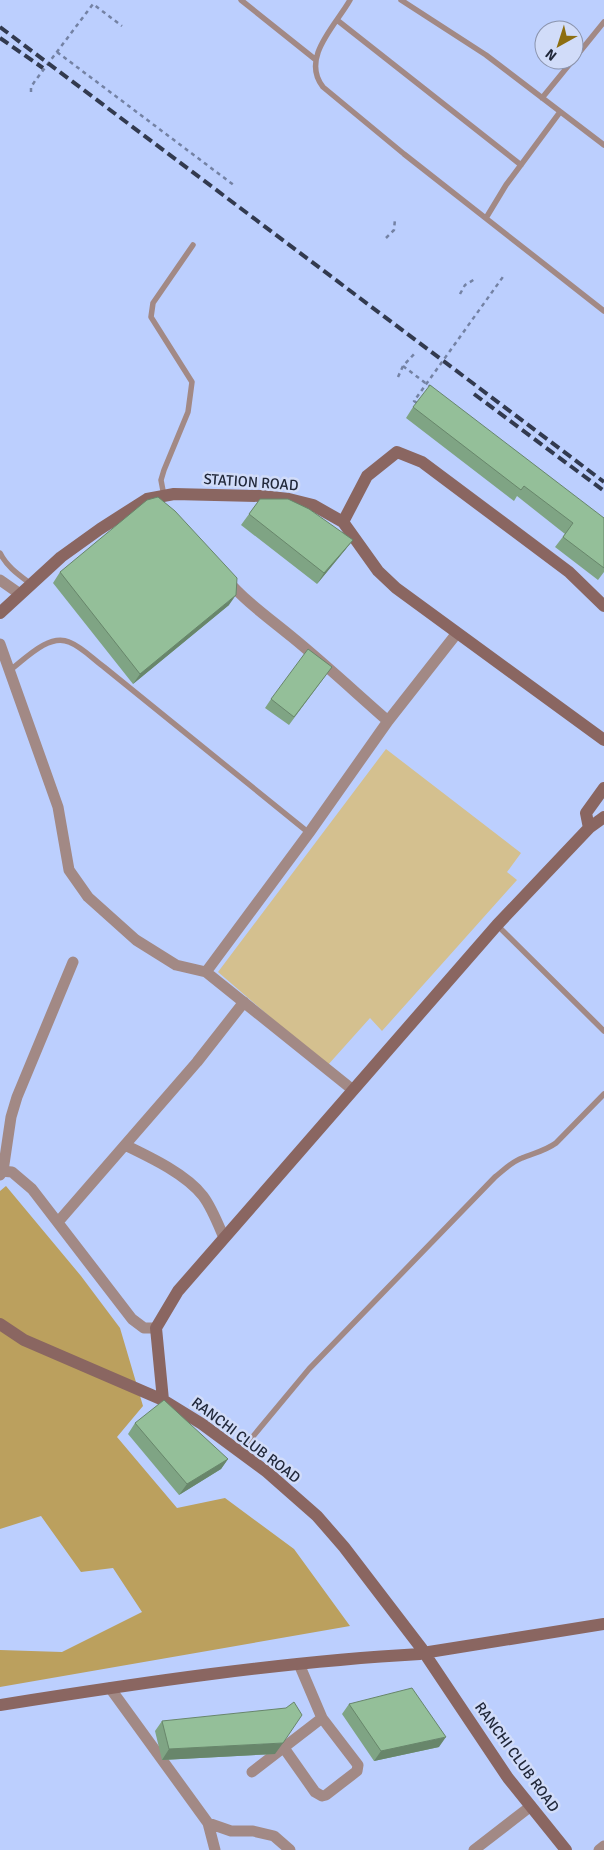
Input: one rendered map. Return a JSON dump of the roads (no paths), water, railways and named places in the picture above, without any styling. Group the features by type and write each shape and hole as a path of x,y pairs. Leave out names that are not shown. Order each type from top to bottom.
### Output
{"street":[{"path":"343,522 367,476 397,452 422,462 570,572 604,606"},
{"name":"STATION ROAD","path":"0,613 61,557 108,523 164,496 174,494 228,495 289,499 313,505 343,522 378,571 396,588 604,740"},
{"path":"221,572 241,596 292,637 388,721"},
{"path":"0,580 20,594"},
{"path":"206,972 310,833 388,721 457,633"},
{"path":"0,644 58,807 69,870 88,897 136,940 163,958 181,967 206,972 354,1090"},
{"path":"589,828 586,812 604,788"},
{"path":"163,1400 156,1328 178,1291 498,925 589,828 604,816"},
{"path":"73,962 17,1097 11,1118 1,1173 12,1172 32,1189 132,1318 144,1328 156,1328"},
{"path":"58,1222 197,1062 244,1002"},
{"path":"125,1145 151,1158 185,1179 202,1195 211,1208 224,1238"},
{"name":"RANCHI CLUB ROAD","path":"0,1324 24,1340 163,1400 202,1424 240,1452 317,1516 344,1547 424,1653 508,1778 566,1850"},
{"path":"0,1706 110,1688 299,1664 424,1653 604,1624"},
{"path":"284,1748 315,1792 322,1796 357,1772 358,1765 322,1718 299,1664"},
{"path":"110,1688 208,1823 214,1850"},
{"path":"252,1772 322,1718"},
{"path":"474,1850 531,1806"},
{"path":"208,1823 231,1831 253,1831 274,1836 290,1850"},
{"path":"599,1850 604,1846"}],"lane":[{"path":"241,0 316,60"},
{"path":"350,0 320,48 315,72 318,81 330,94 604,311"},
{"path":"401,0 486,55 604,145"},
{"path":"337,20 521,165"},
{"path":"584,47 604,22"},
{"path":"542,98 566,70"},
{"path":"486,218 506,185 560,112"},
{"path":"164,496 161,480 188,412 192,382 151,317 153,303 193,245"},
{"path":"0,553 4,561 12,569 31,584"},
{"path":"10,671 47,642 59,639 70,642 104,667 310,833"},
{"path":"498,925 604,1031"},
{"path":"240,1452 309,1369 495,1177 515,1161 547,1149 556,1143 604,1094"}],"railway":[{"path":"0,27 604,482"},
{"path":"0,38 43,68"},
{"path":"474,394 604,491"}]}
